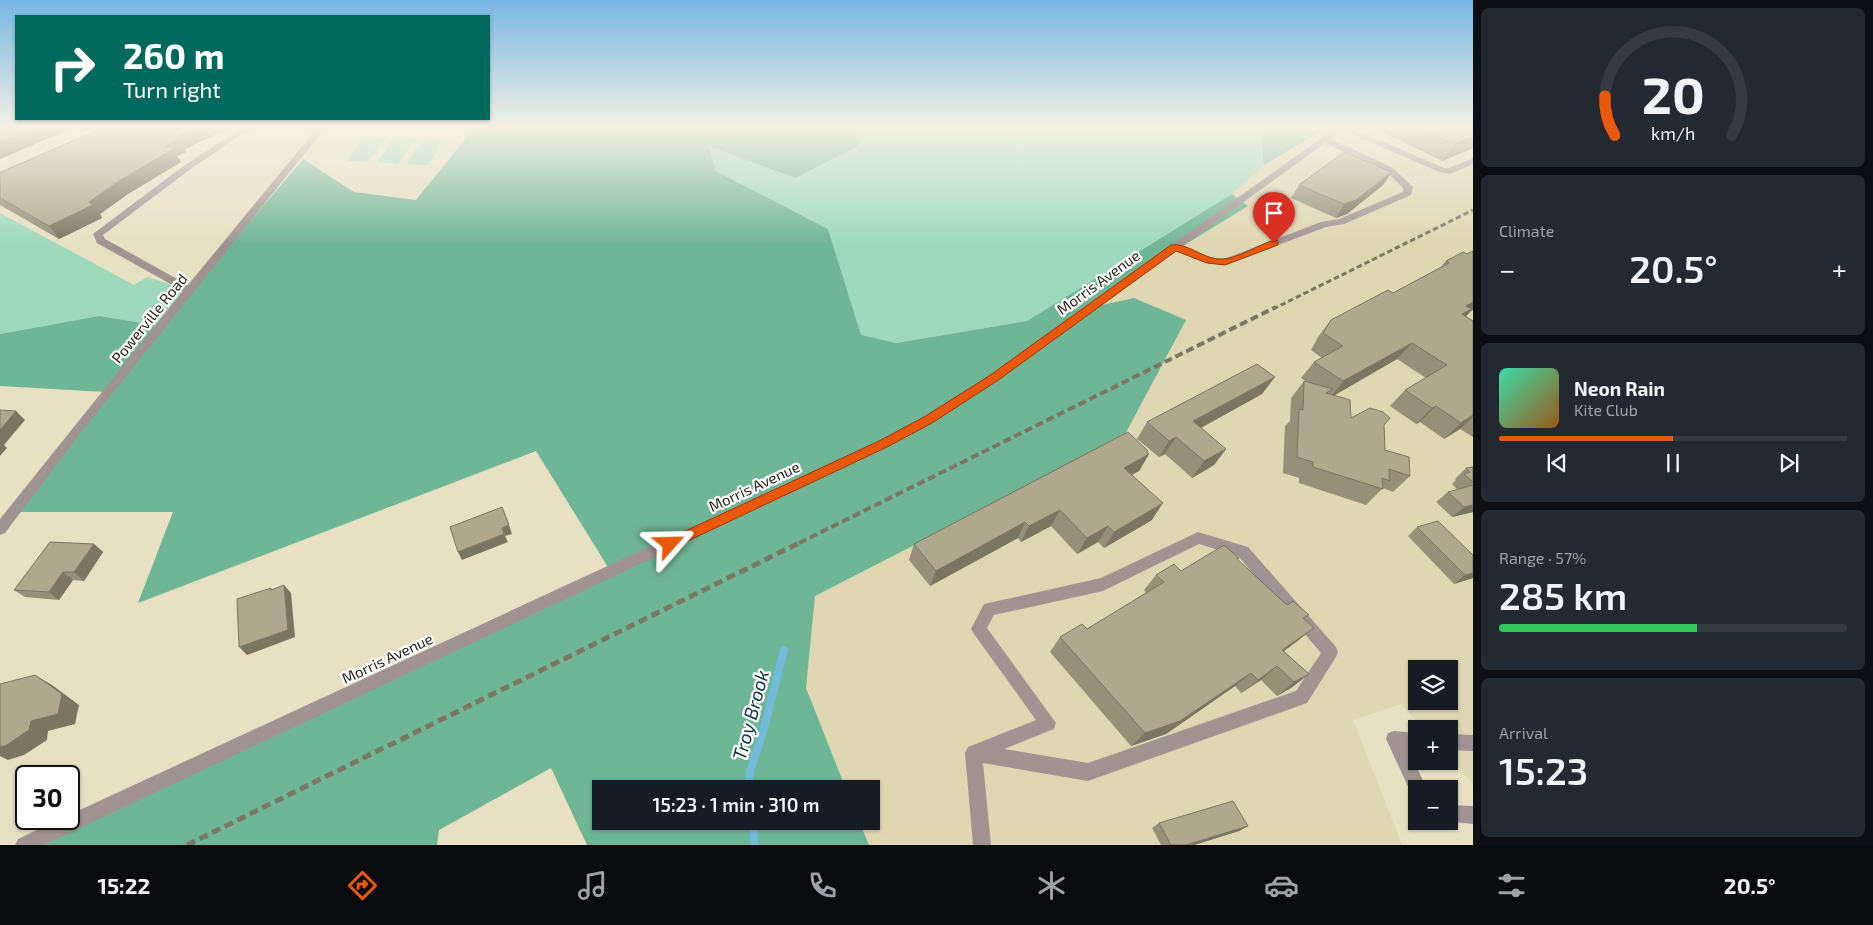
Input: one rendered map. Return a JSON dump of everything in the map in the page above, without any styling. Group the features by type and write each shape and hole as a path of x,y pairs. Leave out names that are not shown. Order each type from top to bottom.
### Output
{"street":[{"path":"189,166 98,234 101,241 190,290"},
{"name":"Powerville Road","path":"0,529 5,515 290,166"},
{"name":"Morris Avenue","path":"24,845 883,444 928,420 993,378 1287,166"},
{"path":"1175,247 1210,261 1225,262 1324,224 1340,222 1408,194 1408,187 1390,170 1382,166"},
{"path":"1434,166 1442,170 1450,170 1459,166"},
{"path":"1198,538 1243,551 1330,652 1301,697 1088,772 974,753 1048,723 979,629 989,610 1103,584 1198,538"},
{"path":"1408,740 1394,739 1408,768"},
{"path":"1458,742 1473,743"},
{"path":"974,753 982,844"},
{"path":"1458,814 1473,815"}],"shaded area":[{"path":"1262,166 1473,166 1473,785 1458,768 1458,720 1416,720 1401,704 1353,720 1402,845 869,845 863,830 880,830 880,780 842,780 806,688 815,596 1123,438 1077,311 1248,206 1232,194"}],"green space":[{"path":"297,166 314,166 354,192 416,200 443,166 715,166 716,171 828,229 861,335 896,343 1027,321 1232,194 1248,206 1079,310 1134,298 1186,320 1123,438 815,596 806,688 842,780 592,780 592,830 863,830 869,845 587,845 551,768 439,830 437,845 33,845 65,830 80,830 80,823 611,572 536,451 138,603 173,512 9,512 105,392 0,386 0,334 99,316 161,326"},
{"path":"715,166 764,166 795,178 809,166 1262,166 1232,194 1027,321 896,343 861,336 828,229 716,171"},
{"path":"764,166 818,166 795,178"},
{"path":"0,213 134,285 147,277 190,290 161,326 99,316 0,334"}],"building":[{"path":"14,166 144,166 89,202 93,205 49,226 0,198 1,172"},
{"path":"1324,166 1379,166 1392,172 1356,200 1344,204 1299,185"},
{"path":"1473,251 1473,302 1466,306 1472,309 1462,314 1473,321 1473,415 1461,423 1436,406 1432,408 1405,390 1447,365 1412,343 1343,381 1314,362 1343,346 1323,333 1331,320 1388,290 1393,293 1449,263 1446,261 1463,252 1467,254"},
{"path":"1257,364 1275,377 1193,421 1226,449 1204,461 1176,437 1169,441 1147,422"},
{"path":"1304,381 1333,389 1326,393 1350,400 1351,418 1370,408 1383,412 1390,418 1384,425 1385,450 1409,457 1410,476 1389,469 1390,481 1382,478 1383,489 1313,467 1313,462 1297,457 1299,409 1303,410"},
{"path":"0,410 16,411 0,430"},
{"path":"1128,432 1149,454 1124,468 1163,503 1114,532 1108,526 1087,538 1060,510 1029,526 1025,522 936,571 914,544"},
{"path":"1473,467 1473,482 1464,474 1470,472 1466,468"},
{"path":"1473,485 1473,505 1464,507 1448,492"},
{"path":"502,507 509,525 502,528 504,534 458,552 450,527"},
{"path":"1438,521 1473,555 1473,573 1465,575 1417,527"},
{"path":"50,542 94,544 74,572 63,572 49,592 14,590"},
{"path":"1224,545 1287,605 1293,601 1309,615 1303,618 1314,628 1282,650 1309,674 1294,682 1277,666 1258,680 1251,673 1180,721 1145,733 1060,637 1082,624 1087,629 1164,582 1156,575 1174,564 1181,571"},
{"path":"284,585 288,630 239,647 237,599"},
{"path":"35,675 62,694 58,714 31,721 29,730 5,746 0,747 0,684"},
{"path":"1233,801 1248,826 1186,845 1171,845 1159,823"}],"waterway":[{"name":"Troy Brook","path":"749,780 749,775 763,732 784,650"},
{"name":"Troy Brook","path":"753,830 754,845"}],"railway":[{"path":"1273,309 1473,210"},
{"path":"799,543 1276,307"},
{"path":"187,845 801,542"}],"route":[{"path":"670,544 883,444 928,420 993,378 1175,247 1210,261 1225,262 1274,243"}]}
